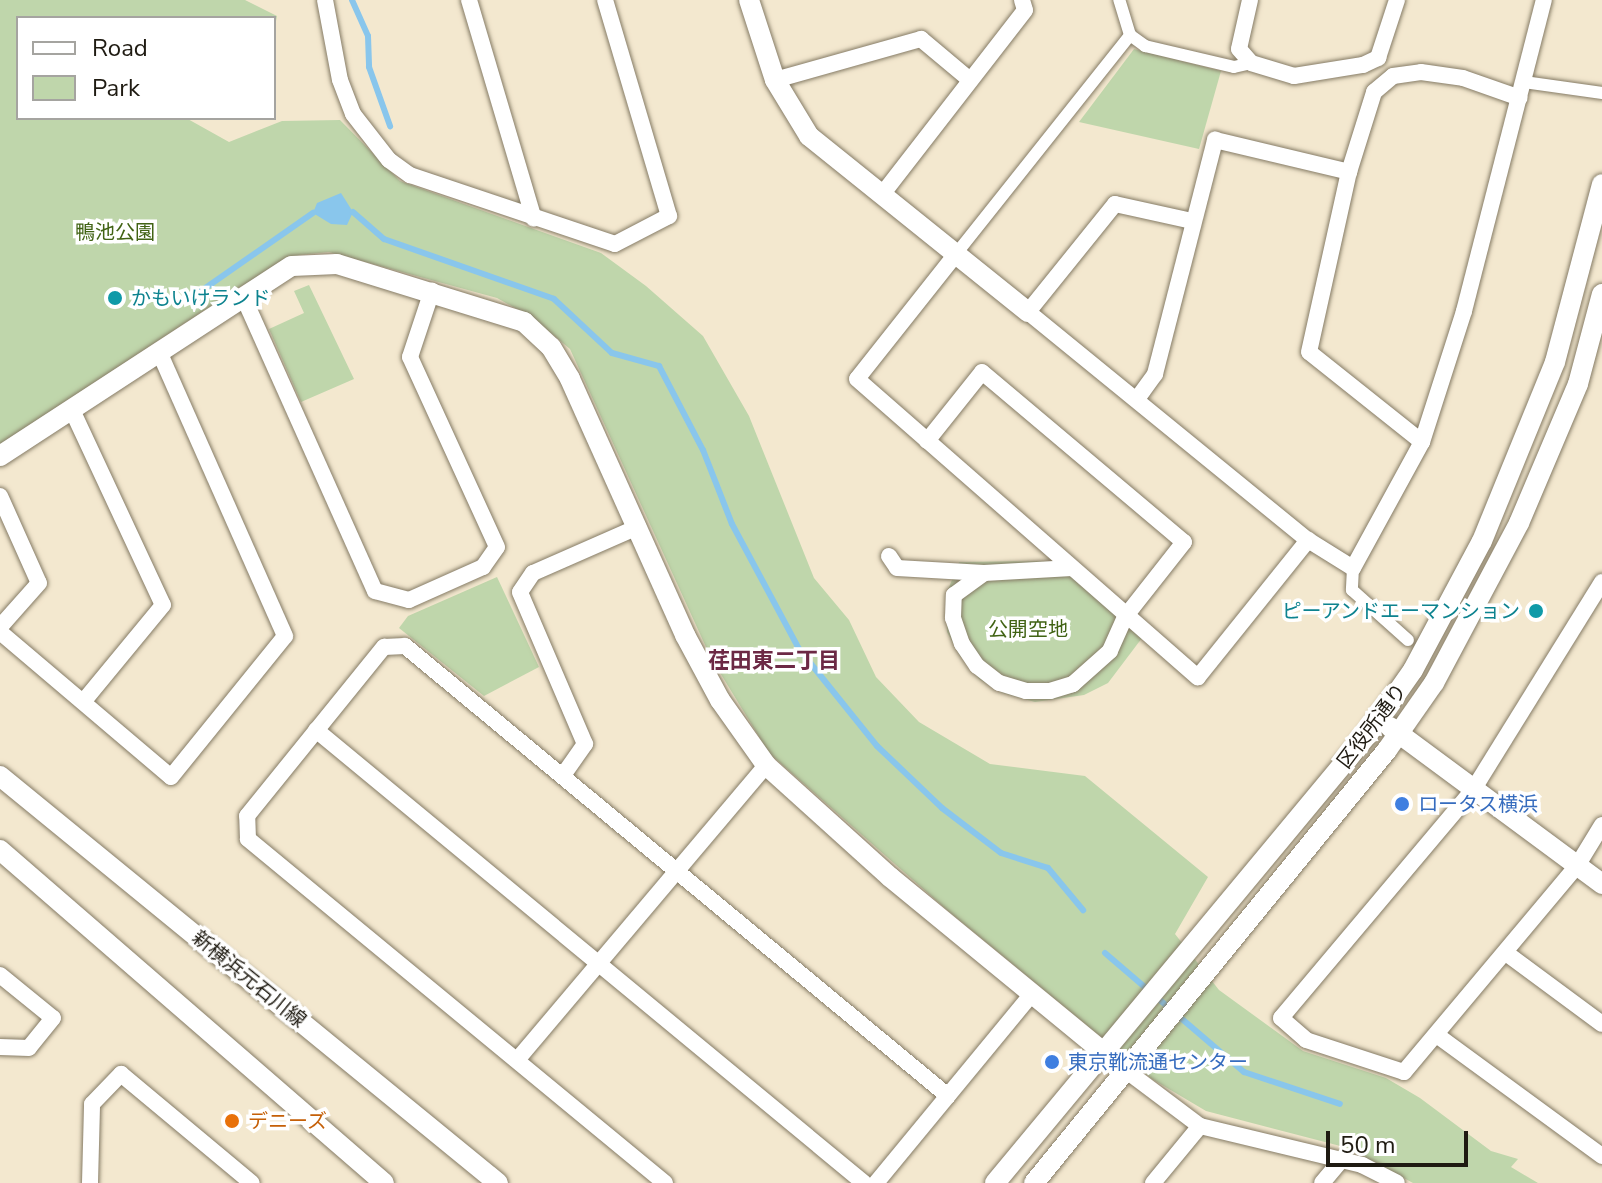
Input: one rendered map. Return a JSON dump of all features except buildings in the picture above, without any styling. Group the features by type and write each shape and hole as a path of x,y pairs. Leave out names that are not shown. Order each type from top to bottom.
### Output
{"street":[{"path":"325,0 340,80 366,137 410,175 615,244 669,216 605,0"},
{"path":"469,0 534,219"},
{"path":"749,0 775,80 809,136 884,192 1308,540 1353,568"},
{"path":"884,192 1025,10 1022,0"},
{"path":"1119,0 1130,35 1145,46 1234,67 1251,63 1294,76 1363,65 1385,46 1397,0"},
{"path":"1250,0 1239,49 1251,63"},
{"path":"1408,640 1352,590 1353,568 1422,442 1464,311 1544,0"},
{"path":"1130,35 857,379 1125,617 1198,677 1308,540"},
{"path":"775,80 921,39 970,80"},
{"path":"1422,442 1309,352 1349,172 1374,92 1393,76 1421,72 1522,90 1600,92"},
{"path":"1137,399 1155,374 1215,140 1349,172"},
{"name":"区役所通り","path":"995,1183 1195,945 1379,719 1413,670 1482,541 1555,362 1602,184"},
{"path":"1028,312 1115,204 1192,221"},
{"path":"0,456 292,266 321,261 432,291 524,322 551,347 706,674 766,765 890,877 1124,1069 1200,1126 1341,1160 1397,1183"},
{"path":"243,296 375,591 409,600 483,567 497,547 410,357 432,291"},
{"name":"区役所通り","path":"1034,1183 1399,734 1461,636 1519,523 1578,384 1602,294"},
{"path":"0,496 39,583 0,630 171,777 285,636 159,352"},
{"path":"927,441 982,372 1184,542 1125,617 1110,651 1093,670 1073,684 1026,691 999,683 977,666 953,618 954,595 984,573"},
{"path":"72,410 163,605 84,701"},
{"path":"564,774 585,744 520,592 533,573 638,527"},
{"path":"889,556 897,568 984,573 1072,568"},
{"path":"1602,582 1473,790 1281,1018 1306,1040 1404,1072 1438,1036 1577,866 1602,825"},
{"path":"665,1183 248,839 247,816 384,647 405,646 678,867 948,1096"},
{"path":"1379,719 1602,884"},
{"path":"316,730 864,1183"},
{"path":"517,1060 766,765"},
{"name":"新横浜元石川線","path":"0,776 498,1183"},
{"path":"0,850 81,916 384,1183"},
{"path":"1506,953 1602,1024"},
{"path":"0,975 53,1018 29,1048 0,1047"},
{"path":"876,1183 1032,994"},
{"path":"1105,1053 1120,1057 1139,1038 1154,1033"},
{"path":"1438,1036 1602,1156"},
{"path":"1074,1090 1085,1089 1101,1073 1124,1069"},
{"path":"90,1183 92,1104 121,1074 252,1183"},
{"path":"1153,1183 1200,1126"},
{"path":"1322,1183 1341,1160"}],"green space":[{"name":"鴨池公園","path":"0,0 245,0 277,16 276,21 276,16 16,16 16,120 190,120 229,142 282,121 340,120 400,181 601,253 646,286 703,336 749,416 814,578 849,620 876,677 919,722 990,764 1085,776 1208,877 1175,934 1219,990 1303,1051 1386,1078 1420,1098 1491,1151 1518,1159 1511,1167 1538,1183 1413,1183 1348,1148 1206,1111 1152,1079 947,910 769,753 711,658 570,349 533,318 497,298 329,252 299,255 238,288 0,445"},
{"path":"1134,49 1221,71 1199,149 1079,122"},
{"path":"309,285 354,379 301,402 269,329 304,313 294,291"},
{"name":"公開空地","path":"1053,561 1142,638 1108,683 1084,695 1035,702 1003,693 979,679 960,656 947,632 946,595 959,562"},
{"path":"497,577 539,667 484,696 399,628 408,616"}],"water":[{"path":"341,193 353,212 347,225 331,224 313,213 317,203"}],"waterway":[{"path":"352,0 368,36 369,67 390,126"},
{"path":"353,212 384,239 554,299 612,353 659,366 703,450 732,524 799,649 877,746 942,808 1001,853 1048,868 1083,910"},
{"path":"191,298 313,213"},
{"path":"1105,953 1244,1072 1340,1104"}],"place":[{"name":"かもいけランド","path":"115,298"},
{"name":"ピーアンドエーマンション","path":"1536,611"},
{"name":"ロータス横浜","path":"1402,804"},
{"name":"東京靴流通センター","path":"1052,1062"},
{"name":"デニーズ","path":"232,1121"}],"district":[{"name":"荏田東二丁目","path":"774,662"}]}
